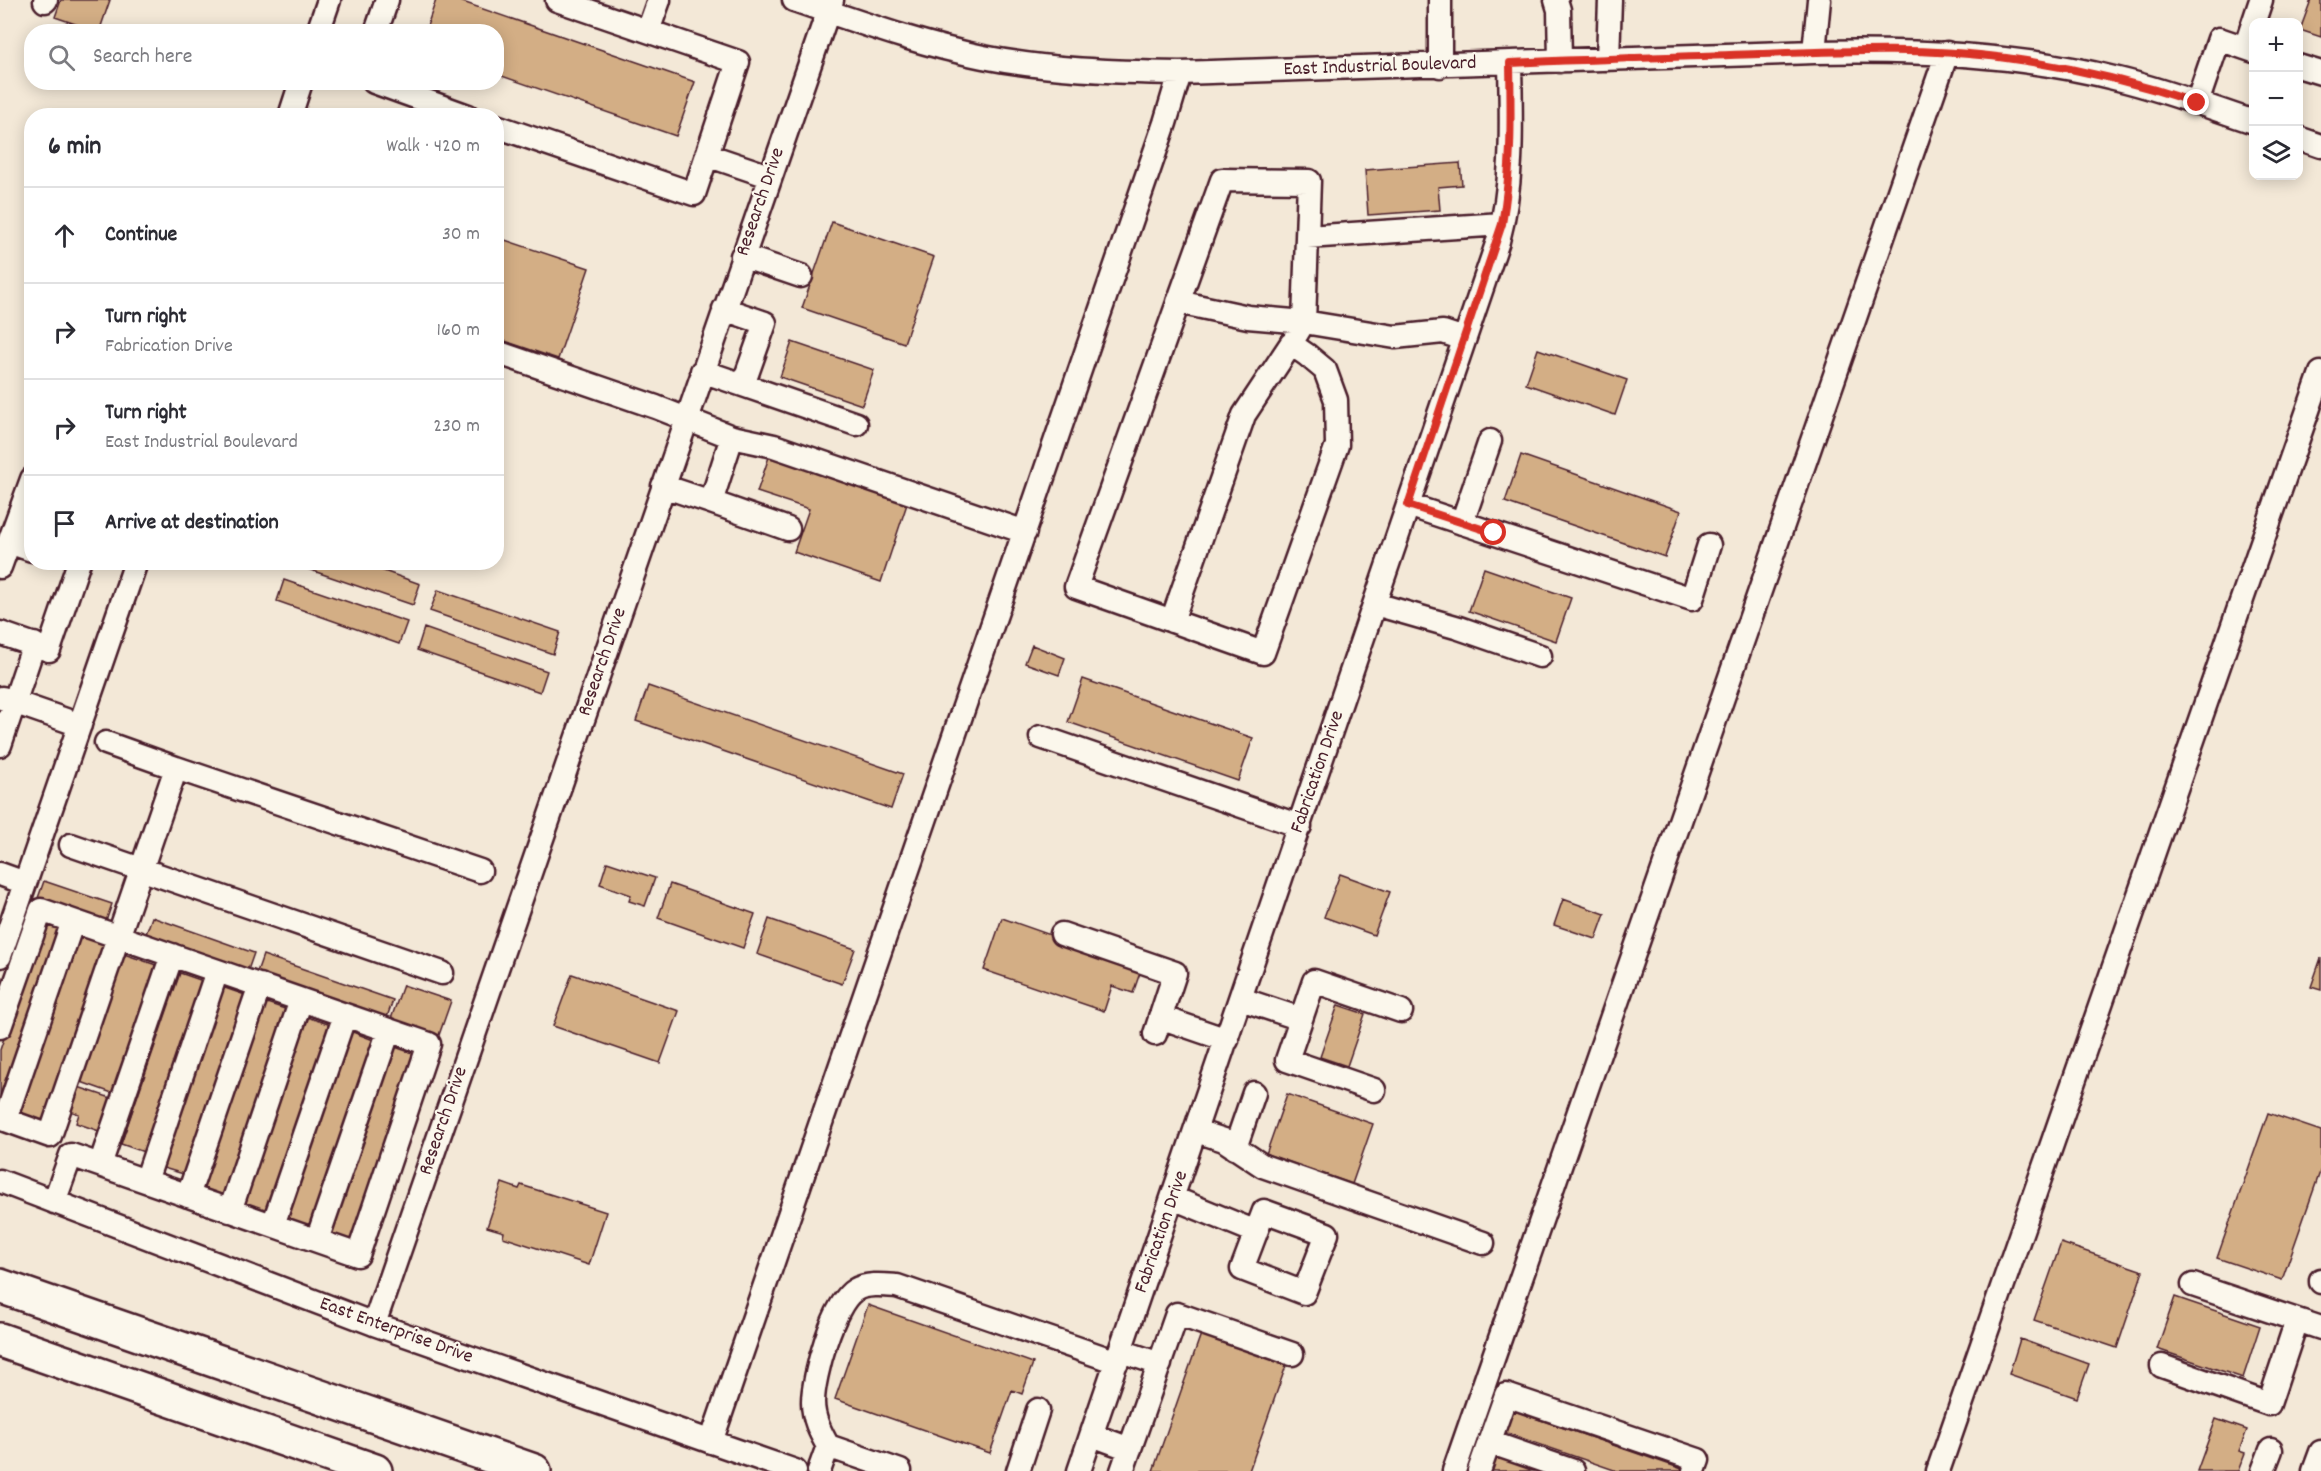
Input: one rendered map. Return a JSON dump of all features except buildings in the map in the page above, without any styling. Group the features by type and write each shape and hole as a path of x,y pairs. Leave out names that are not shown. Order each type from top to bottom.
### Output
{"highway":[{"path":"0,1286 534,1471"},
{"path":"0,1340 375,1471"}],"street":[{"path":"321,24 329,0"},
{"path":"379,24 387,0"},
{"path":"504,129 694,194 738,62 557,0"},
{"path":"648,31 659,0"},
{"name":"East Industrial Boulevard","path":"794,0 830,6 905,36 983,57 1088,71 1180,74 1814,52 1947,52 2059,66 2119,79 2249,121"},
{"path":"1440,0 1440,66"},
{"path":"1556,0 1559,10 1560,61"},
{"path":"1608,59 1610,0"},
{"path":"1814,52 1819,0"},
{"path":"2257,18 2261,0"},
{"name":"Research Drive","path":"374,1324 769,176 830,6"},
{"path":"2197,103 2219,39 2249,49"},
{"path":"1454,1471 1947,52"},
{"name":"Fabrication Drive","path":"1079,1471 1300,826 1502,224 1509,187 1512,144 1510,63"},
{"path":"2303,68 2321,73"},
{"path":"711,1442 1025,532 1180,74"},
{"path":"293,108 298,90"},
{"path":"396,90 446,108"},
{"path":"2303,140 2321,146"},
{"path":"707,155 769,176"},
{"path":"1172,621 1244,415 1304,322 1309,181 1222,180 1076,588 1263,653 1337,445 1336,400 1325,370 1291,344"},
{"path":"1307,237 1502,224"},
{"path":"742,256 801,276"},
{"path":"1178,302 1248,317 1304,322 1395,337 1443,332 1464,339"},
{"path":"724,309 765,323 743,385"},
{"path":"504,355 656,407 732,437 774,446 1025,532"},
{"path":"702,371 856,424"},
{"path":"1938,1471 2317,400 2321,373"},
{"path":"711,502 732,437"},
{"path":"1462,523 1490,441"},
{"path":"663,486 788,529"},
{"path":"0,567 24,501"},
{"path":"1408,505 1692,599 1709,545"},
{"path":"9,542 24,547"},
{"path":"0,633 49,650 74,570"},
{"path":"0,956 133,570"},
{"path":"1375,604 1459,628 1540,656"},
{"path":"0,745 7,700 34,644"},
{"path":"7,700 80,725"},
{"path":"1041,737 1300,826"},
{"path":"105,743 480,871"},
{"path":"73,921 3,1119 50,1136 176,768"},
{"path":"71,845 442,973"},
{"path":"0,874 25,883"},
{"path":"0,1027 41,910 429,1044 358,1255 71,1155 54,1202"},
{"path":"1062,934 1175,973 1157,1026 1227,1040"},
{"path":"100,1165 172,955"},
{"path":"146,1181 217,970"},
{"path":"1374,1090 1287,1060 1301,1019 1314,981 1401,1011"},
{"path":"188,1196 260,985"},
{"path":"1241,999 1301,1019"},
{"path":"230,1210 302,1000"},
{"path":"273,1225 345,1015"},
{"path":"317,1240 389,1030"},
{"path":"1235,1148 1254,1093"},
{"path":"1196,1131 1224,1140 1263,1166 1483,1243"},
{"name":"East Enterprise Drive","path":"0,1181 374,1324 795,1471"},
{"path":"1173,1198 1256,1232"},
{"path":"900,1471 828,1446 818,1429 813,1404 815,1378 836,1314 855,1290 877,1285 897,1286 1119,1356 1160,1364"},
{"path":"2193,1285 2321,1328"},
{"path":"1122,1471 1177,1314 1292,1354"},
{"path":"2162,1366 2269,1404 2297,1320"},
{"path":"1479,1471 1506,1395 1698,1460 1694,1471"},
{"path":"1017,1471 1038,1410"},
{"path":"1092,1435 1130,1449"},
{"path":"1489,1442 1573,1471"},
{"path":"819,1471 828,1446"},
{"path":"2314,1471 2321,1452"}],"route":[{"path":"1494,533 1408,505 1502,224 1509,187 1512,144 1510,63 1814,52 1947,52 2059,66 2119,79 2197,103"}]}
